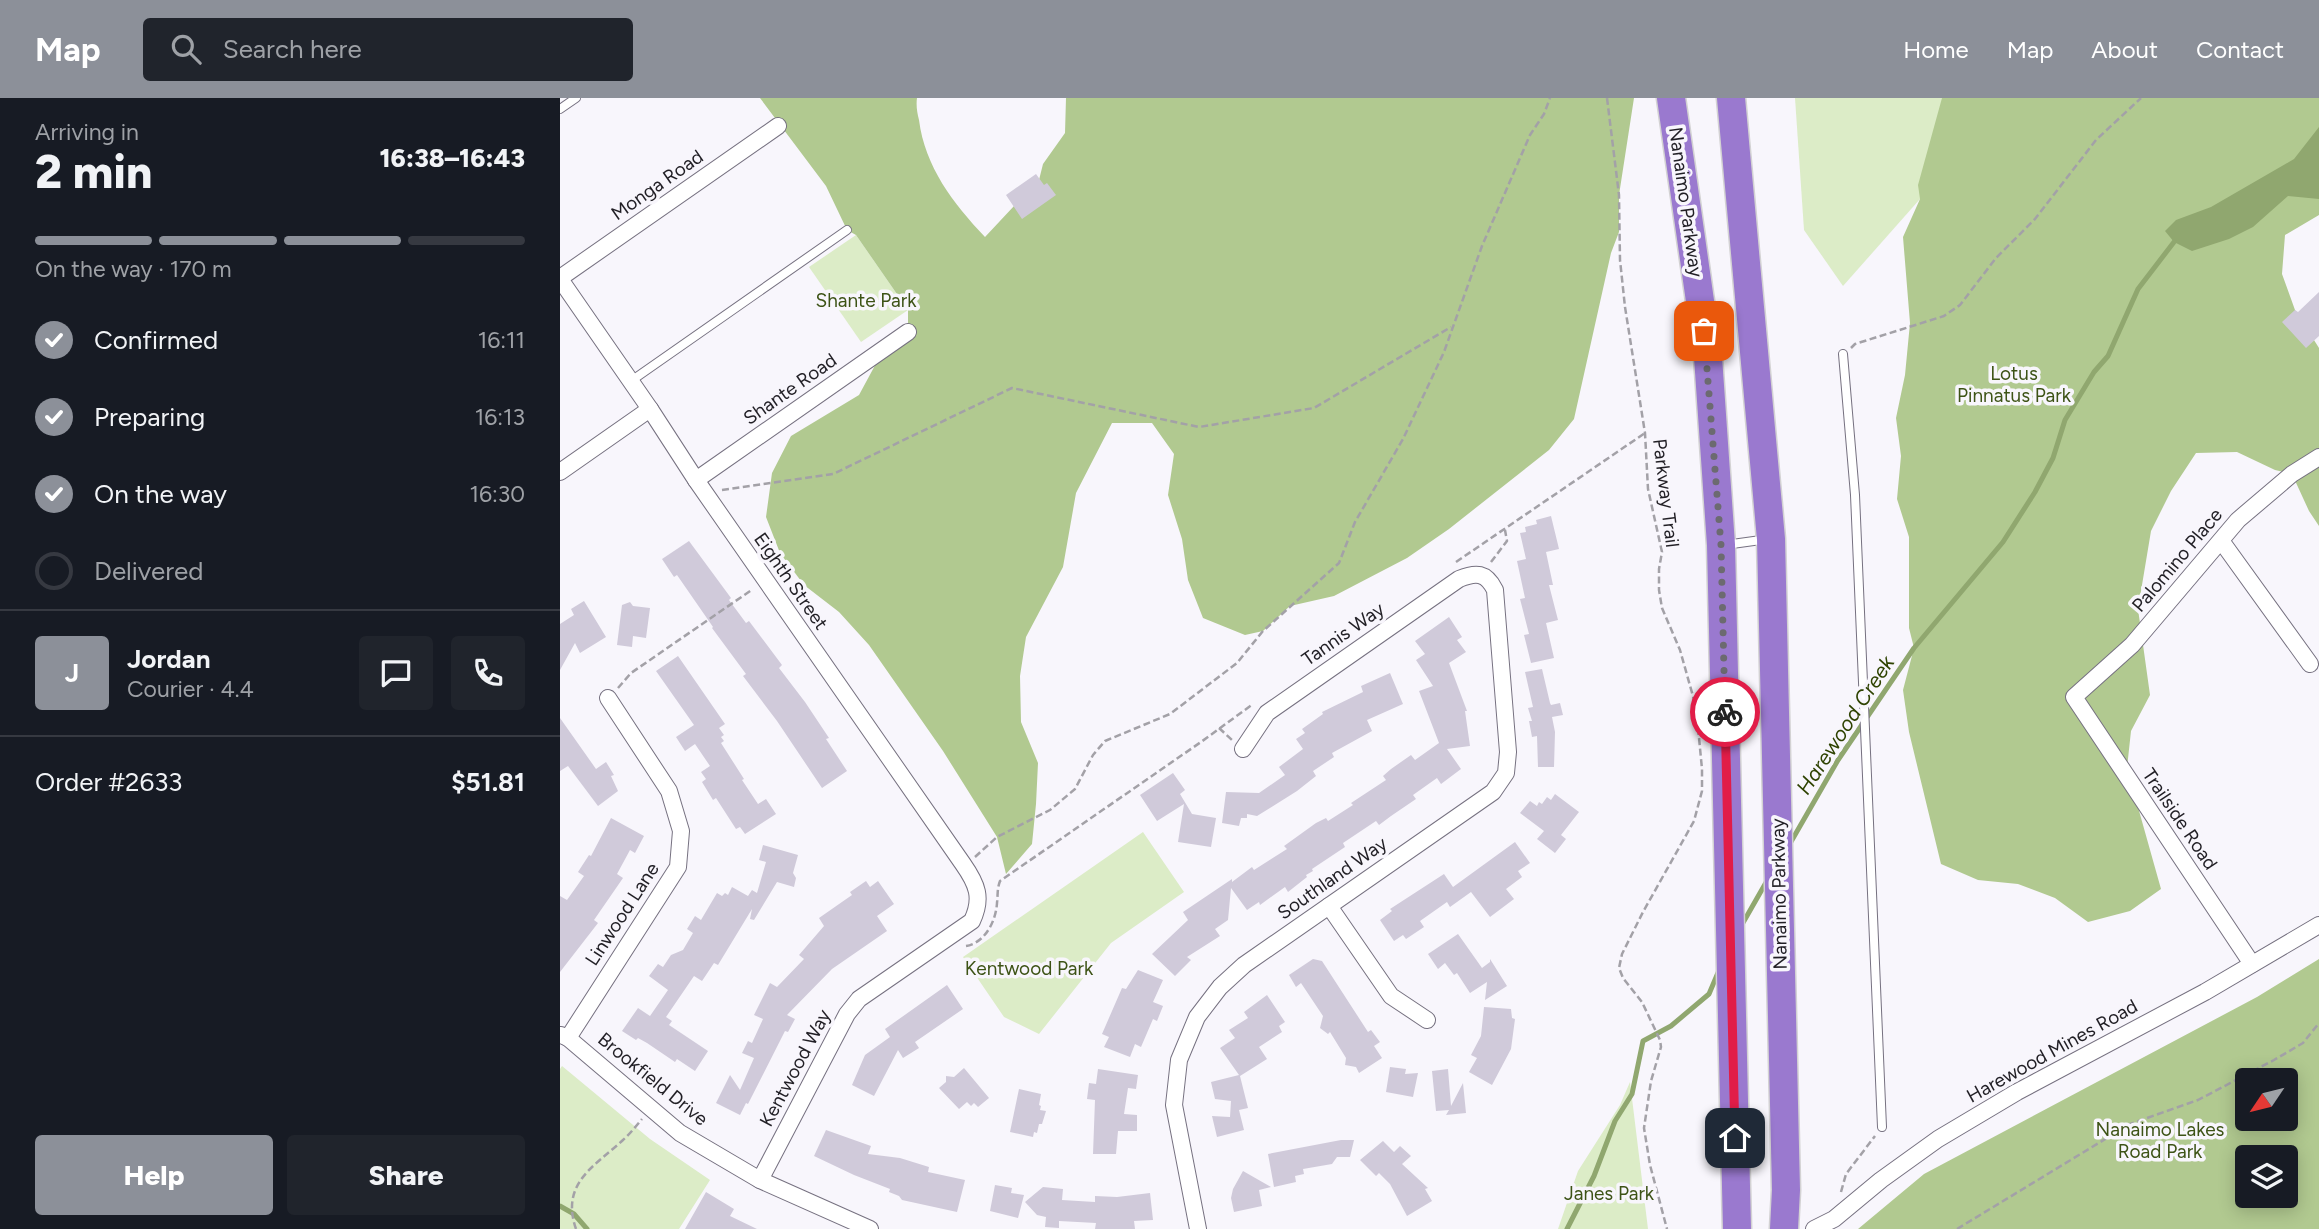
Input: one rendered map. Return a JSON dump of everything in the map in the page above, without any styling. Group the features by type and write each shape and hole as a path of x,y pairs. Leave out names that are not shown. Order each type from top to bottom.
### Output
{"highway":[{"name":"Nanaimo Parkway","path":"1671,98 1708,357 1721,545 1737,1224"},
{"name":"Nanaimo Parkway","path":"1731,98 1770,539 1786,1190 1784,1229"}],"street":[{"name":"Monga Road","path":"560,279 778,126"},
{"name":"Eighth Street","path":"560,279 700,486 974,880 979,894 978,909"},
{"name":"Shante Road","path":"700,486 908,332"},
{"path":"560,472 650,409"},
{"name":"Palomino Place","path":"2074,698 2132,645 2238,520 2263,496 2319,457"},
{"path":"2222,542 2310,664"},
{"name":"Tannis Way","path":"1243,749 1267,713 1459,579 1473,573 1482,574"},
{"name":"Southland Way","path":"1198,1229 1174,1105 1180,1060 1197,1017 1220,988 1244,965 1493,792 1506,773 1508,752 1495,590 1490,579 1482,574"},
{"name":"Linwood Lane","path":"564,1036 678,867 681,831 669,791 608,698"},
{"name":"Trailside Road","path":"2074,698 2252,964"},
{"path":"1329,906 1391,996 1427,1020"},
{"name":"Kentwood Way","path":"760,1180 847,1014 859,999 972,921 978,909"},
{"name":"Harewood Mines Road","path":"1814,1229 1834,1219 1881,1180 1938,1139 2017,1092 2205,992 2319,925"},
{"name":"Brookfield Drive","path":"564,1036 680,1133 760,1180 870,1229"}],"lane":[{"path":"560,109 576,98"},
{"path":"631,381 847,230"},
{"path":"1843,354 1855,508 1882,1127"},
{"path":"1721,545 1770,539"}],"path":[{"path":"963,864 980,854 997,837 1051,810 1075,789 1093,755 1105,741 1170,714 1237,663 1264,631 1339,563 1355,522 1403,439 1444,352 1482,246 1530,135 1544,114 1550,98"},
{"name":"Parkway Trail","path":"1607,98 1619,195 1620,260 1626,320 1644,433 1648,489 1662,552 1659,590 1662,608 1680,650 1696,706 1702,769 1702,791 1694,821 1622,954 1619,968 1648,1013 1660,1040 1661,1047 1651,1081 1644,1128 1650,1165 1667,1229"},
{"path":"1843,354 1855,344 1944,316 1960,305 1996,258 2035,219 2096,140 2141,98"},
{"path":"700,486 833,474 1012,388 1199,427 1314,408 1453,326"},
{"path":"1482,574 1507,541 1505,530"},
{"path":"608,698 631,673 765,580"},
{"path":"1957,1229 2130,1124 2198,1100 2274,1060 2302,1043 2319,1023"},
{"path":"569,1189 576,1178 624,1139 651,1108"},
{"path":"1834,1219 1846,1174 1882,1127"},
{"path":"566,1202 570,1219 576,1229"}],"green space":[{"path":"760,98 917,98 922,137 934,169 962,211 985,237 1038,184 1043,164 1065,133 1066,98 1634,98 1619,195 1619,232 1611,253 1574,419 1549,450 1449,529 1407,558 1334,596 1290,606 1263,631 1245,635 1203,618 1188,580 1182,539 1168,495 1174,454 1152,423 1112,423 1076,493 1063,567 1026,637 1020,676 1021,722 1038,763 1036,804 1032,844 1006,874 997,837 943,751 869,645 839,612 804,585 780,553 766,517 772,473 791,436 859,395 879,358 908,332 908,310 856,235 847,230 826,186"},
{"path":"1795,98 1959,98 1920,199 1843,286 1804,230"},
{"name":"Lotus Pinnatus Park","path":"1942,98 2319,98 2319,215 2285,235 2282,274 2295,310 2319,348 2319,526 2292,474 2275,470 2237,452 2196,453 2171,491 2151,531 2138,609 2150,695 2131,731 2127,768 2161,889 2130,911 2088,922 2055,898 2018,884 1978,880 1941,864 1909,732 1903,690 1914,648 1909,628 1909,537 1897,499 1901,456 1896,418 1905,375 1910,323 1903,237 1920,199 1918,185"},
{"name":"Shante Park","path":"856,235 908,310 861,342 809,267"},
{"name":"Kentwood Park","path":"1143,832 1184,892 1111,943 1039,1034 1004,1017 963,957"},
{"name":"Nanaimo Lakes Road Park","path":"2319,959 2319,1229 1858,1229 1924,1174 2257,997"},
{"path":"562,1066 650,1139 710,1180 679,1229 560,1229"},
{"name":"Janes Park","path":"1630,1082 1648,1229 1558,1229 1578,1171 1620,1105"}],"shaded area":[{"path":"2319,127 2319,199 2288,196 2253,227 2229,239 2192,251 2174,242 2165,231 2176,220 2211,207 2294,159"}],"building":[{"path":"1036,174 1056,195 1022,219 1006,195"},
{"path":"2319,292 2319,336 2306,348 2282,322 2295,310 2298,312"},
{"path":"1551,516 1559,549 1546,552 1553,585 1549,585 1558,620 1546,623 1554,658 1531,663 1524,635 1529,634 1520,599 1525,598 1517,561 1526,559 1520,533 1526,532 1525,527 1537,524 1536,520"},
{"path":"689,541 746,623 749,621 782,665 779,668 829,738 826,739 847,771 822,788 743,676 746,674 677,575 674,577 662,559"},
{"path":"584,601 606,637 580,653 575,643 560,670 560,624 574,615 571,609"},
{"path":"630,602 633,606 650,608 646,638 633,636 632,647 617,645 622,605"},
{"path":"1449,617 1462,637 1457,640 1466,652 1449,663 1467,711 1470,746 1447,749 1461,769 1441,784 1437,778 1413,795 1416,799 1379,825 1376,821 1343,843 1345,847 1312,869 1307,877 1288,892 1285,887 1260,905 1259,902 1247,910 1231,888 1228,920 1215,929 1220,936 1187,957 1191,960 1175,976 1152,954 1188,920 1183,912 1232,879 1232,882 1252,867 1254,870 1287,849 1284,846 1316,823 1326,818 1328,821 1353,805 1351,803 1386,780 1383,776 1411,755 1415,760 1439,743 1419,691 1433,686 1416,660 1425,654 1415,641"},
{"path":"678,656 725,724 719,728 724,735 721,737 724,741 721,743 744,779 742,780 758,804 766,799 776,814 745,834 740,827 736,829 702,782 706,779 701,772 710,766 695,744 685,751 676,737 694,725 656,671"},
{"path":"1542,669 1550,703 1560,703 1563,715 1552,717 1555,732 1554,767 1538,767 1537,736 1532,737 1529,721 1532,721 1528,708 1533,707 1525,672"},
{"path":"1390,673 1403,704 1367,720 1372,731 1332,753 1334,757 1313,771 1316,776 1297,791 1257,816 1247,814 1247,818 1241,818 1239,826 1222,823 1226,792 1259,793 1285,775 1279,767 1303,749 1296,739 1305,733 1302,729 1323,714 1322,712 1363,692 1361,686"},
{"path":"560,718 596,769 606,762 614,775 611,776 618,791 598,806 568,766 560,771"},
{"path":"1173,773 1185,790 1180,794 1192,814 1216,818 1211,847 1178,842 1184,804 1157,821 1140,795"},
{"path":"1555,794 1579,812 1561,835 1566,839 1555,853 1537,839 1544,831 1520,813 1530,801 1537,806 1547,797 1551,800"},
{"path":"611,818 644,836 635,853 630,850 617,874 623,878 594,920 598,923 560,972 560,896 567,900 584,876 578,872 589,855 591,856"},
{"path":"1515,842 1530,863 1518,871 1522,877 1506,889 1514,899 1490,917 1471,892 1450,907 1447,902 1420,921 1424,927 1406,939 1403,935 1394,941 1380,920 1392,911 1390,909 1444,874 1453,887"},
{"path":"763,845 798,855 793,873 796,878 794,887 777,882 754,920 750,919 752,909 718,965 714,963 702,981 694,976 666,1017 672,1021 669,1025 708,1051 695,1071 622,1031 638,1008 650,1016 668,990 649,976 658,964 663,967 671,955 683,950 693,933 687,929 695,916 701,920 717,893 728,895 732,887 748,896 752,890 757,893 766,862 759,860"},
{"path":"866,881 870,887 878,881 894,904 877,916 887,931 832,969 787,1015 795,1019 788,1032 785,1031 740,1115 716,1103 730,1075 740,1090 754,1058 742,1053 748,1041 752,1043 763,1019 754,1015 770,983 777,987 804,959 799,955 824,926 819,918 852,895 850,892"},
{"path":"1458,934 1482,968 1490,959 1507,986 1485,1000 1487,982 1470,993 1457,973 1454,975 1445,963 1438,969 1428,954"},
{"path":"1313,959 1322,961 1368,1032 1371,1030 1380,1042 1374,1046 1382,1058 1359,1073 1356,1067 1345,1065 1346,1058 1330,1032 1328,1034 1320,1028 1323,1016 1301,983 1296,987 1289,975"},
{"path":"1138,970 1163,980 1153,1002 1163,1006 1157,1021 1153,1019 1141,1047 1135,1044 1130,1057 1104,1047 1109,1037 1102,1034 1122,988 1126,989"},
{"path":"947,985 963,1009 915,1042 919,1048 903,1058 898,1050 874,1096 852,1085 865,1055 890,1037 885,1029"},
{"path":"1267,995 1285,1022 1279,1026 1282,1032 1259,1047 1267,1059 1240,1076 1248,1108 1239,1110 1244,1130 1217,1137 1212,1116 1230,1117 1231,1101 1215,1099 1211,1082 1239,1075 1220,1048 1235,1038 1229,1030 1248,1018 1244,1012"},
{"path":"1484,1007 1511,1009 1512,1018 1515,1019 1511,1049 1492,1085 1469,1072 1477,1058 1471,1055 1481,1036"},
{"path":"1390,1067 1406,1069 1405,1074 1418,1073 1413,1097 1386,1092"},
{"path":"964,1068 989,1098 978,1107 967,1102 959,1109 939,1088 946,1082 946,1076 954,1077"},
{"path":"1098,1069 1138,1075 1136,1089 1128,1088 1124,1114 1137,1115 1137,1131 1118,1131 1116,1154 1093,1154 1095,1100 1087,1099 1089,1083 1096,1084"},
{"path":"1448,1069 1451,1106 1463,1083 1466,1113 1446,1115 1449,1110 1436,1111 1432,1071"},
{"path":"1019,1089 1041,1094 1040,1110 1046,1111 1042,1124 1039,1124 1033,1137 1010,1132"},
{"path":"826,1130 871,1146 868,1154 900,1158 929,1167 928,1172 965,1180 957,1212 902,1200 889,1192 890,1189 814,1156"},
{"path":"1354,1140 1350,1157 1337,1157 1332,1164 1303,1169 1304,1174 1295,1176 1296,1182 1274,1187 1268,1154"},
{"path":"1383,1141 1394,1152 1400,1146 1411,1156 1402,1164 1428,1188 1425,1189 1432,1201 1407,1216 1390,1184 1379,1173 1376,1176 1360,1160"},
{"path":"1243,1171 1271,1187 1259,1190 1262,1206 1234,1212 1231,1198"},
{"path":"995,1185 1012,1188 1011,1193 1024,1195 1018,1218 990,1211"},
{"path":"1043,1187 1063,1189 1062,1200 1095,1202 1095,1196 1117,1197 1150,1193 1153,1220 1134,1221 1135,1229 1095,1229 1096,1223 1059,1221 1059,1228 1045,1227 1046,1217 1037,1215 1025,1202"},
{"path":"706,1192 734,1209 730,1216 757,1229 685,1229"}],"waterway":[{"name":"Harewood Creek","path":"1788,847 1838,760 1914,648 2003,542 2035,492 2053,458 2065,420 2094,372 2108,356 2138,289 2174,242"},
{"name":"Harewood Creek","path":"1740,928 1768,879"},
{"name":"Harewood Creek","path":"1567,1229 1594,1176 1615,1121 1632,1094 1643,1041 1671,1026 1709,994 1720,968"},
{"name":"Harewood Creek","path":"560,1206 574,1214 587,1229"}],"way so far":[{"path":"1704,331 1721,545 1725,712"}],"route":[{"path":"1725,712 1735,1138"}]}
